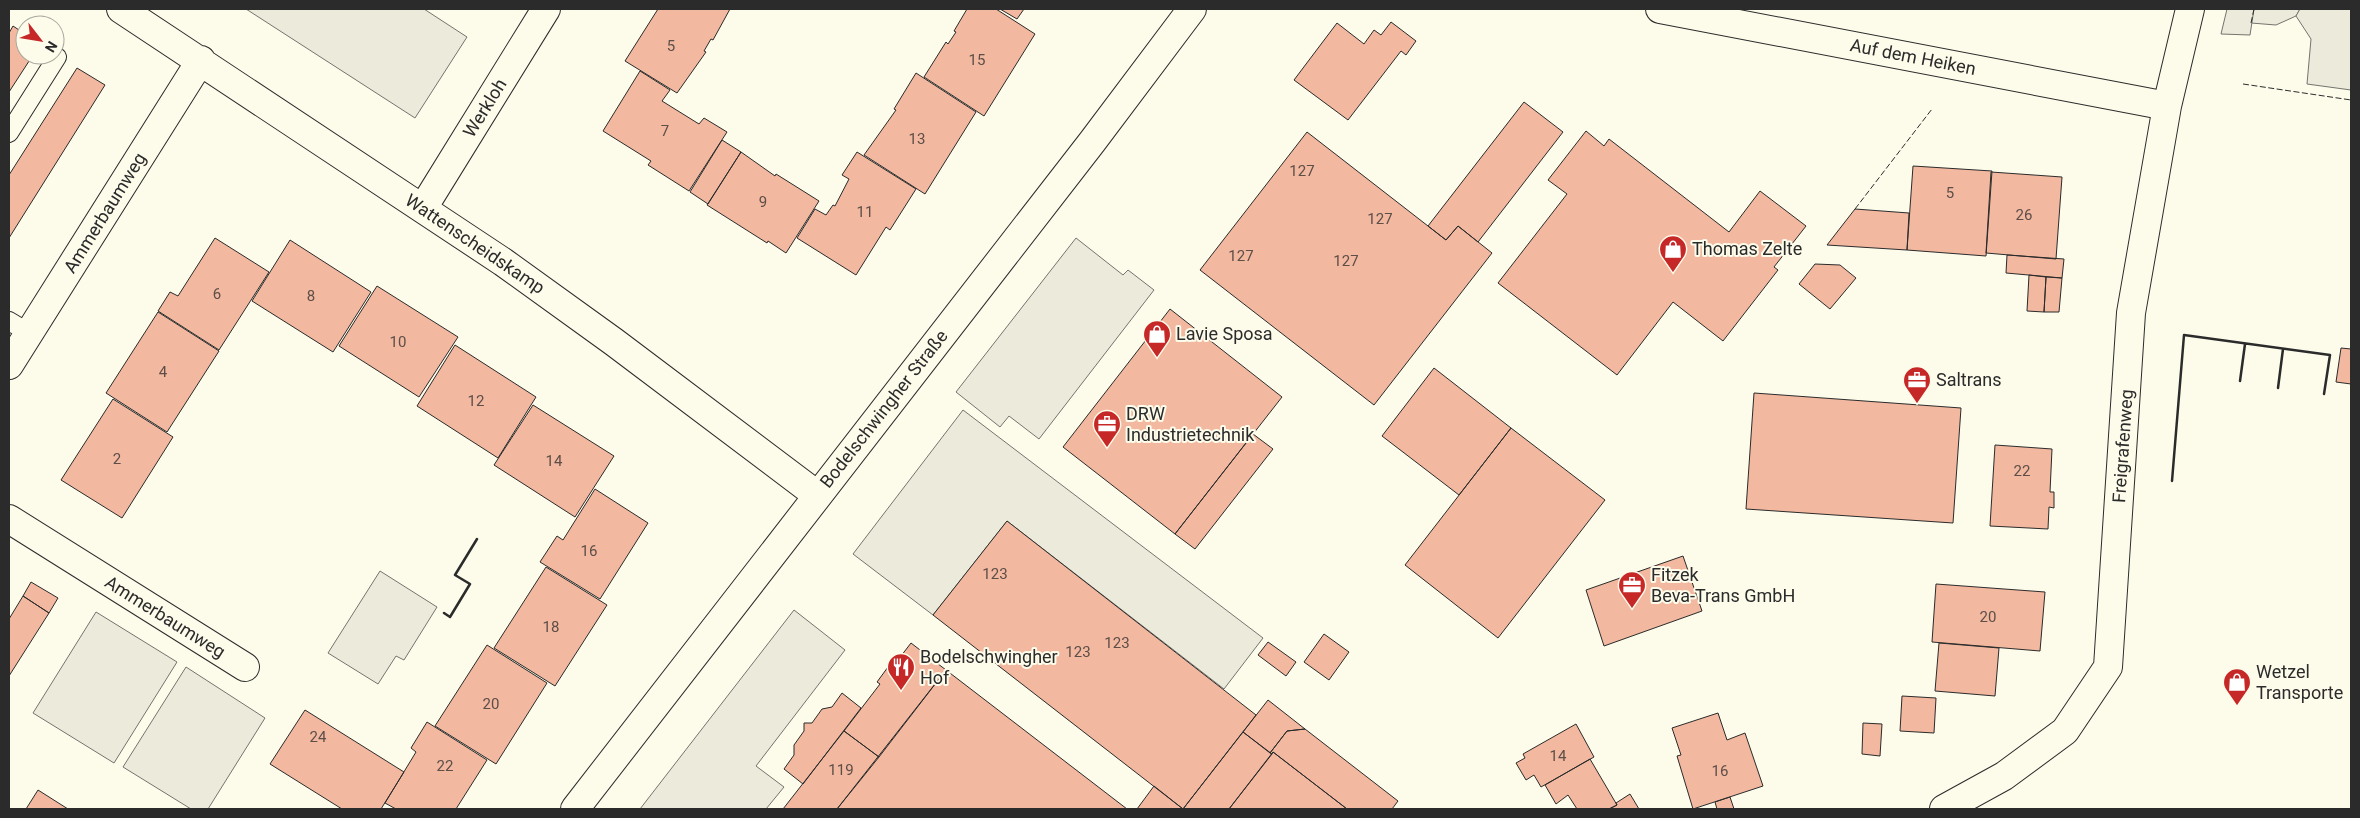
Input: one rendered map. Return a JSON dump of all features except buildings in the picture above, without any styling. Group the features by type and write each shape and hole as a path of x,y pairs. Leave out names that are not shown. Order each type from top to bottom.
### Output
{"street":[{"name":"Wattenscheidskamp","path":"121,9 201,60 422,208 606,336 817,495"},
{"name":"Werkloh","path":"422,208 546,9"},
{"name":"Bodelschwingher Straße","path":"575,809 1092,142 1192,9"},
{"name":"Auf dem Heiken","path":"1660,9 2167,106"},
{"name":"Freigrafenweg","path":"1944,809 2004,776 2065,731 2108,667 2131,313 2167,106 2190,9"},
{"name":"Ammerbaumweg","path":"9,365 19,327 201,60"},
{"name":"Ammerbaumweg","path":"9,519 245,667"}],"lane":[{"path":"9,134 52,65"}],"shaded area":[{"path":"246,9 424,9 467,37 415,118"},
{"path":"2227,9 2254,9 2250,35 2221,34"},
{"path":"2254,9 2300,9 2296,16 2276,25 2251,23"},
{"path":"2300,9 2351,9 2351,90 2307,84 2311,39 2296,16"},
{"path":"1076,238 1123,275 1128,270 1154,290 1039,439 1009,416 1000,427 956,392"},
{"path":"963,410 1263,638 1224,689 1007,521 933,615 853,554"},
{"path":"380,571 437,607 404,660 396,656 378,684 328,653"},
{"path":"794,610 845,650 756,766 784,787 766,809 640,809"},
{"path":"96,612 177,662 114,763 33,713"},
{"path":"186,667 265,718 208,809 191,809 123,767"}],"fence":[{"path":"2251,23 2254,9"},
{"path":"2243,84 2351,100"},
{"path":"1855,209 1932,109"}],"wall":[{"path":"2172,481 2184,335 2330,355 2324,394"},
{"path":"2240,381 2245,344"},
{"path":"2278,388 2283,349"},
{"path":"444,613 450,617 470,584 455,575 477,539"}],"place":[{"name":"Thomas Zelte","path":"1673,273"},
{"name":"Lavie Sposa","path":"1157,358"},
{"name":"Saltrans","path":"1917,404"},
{"name":"DRW Industrietechnik","path":"1107,448"},
{"name":"Fitzek Beva-Trans GmbH","path":"1632,609"},
{"name":"Bodelschwingher Hof","path":"901,691"},
{"name":"Wetzel Transporte","path":"2237,706"}]}
